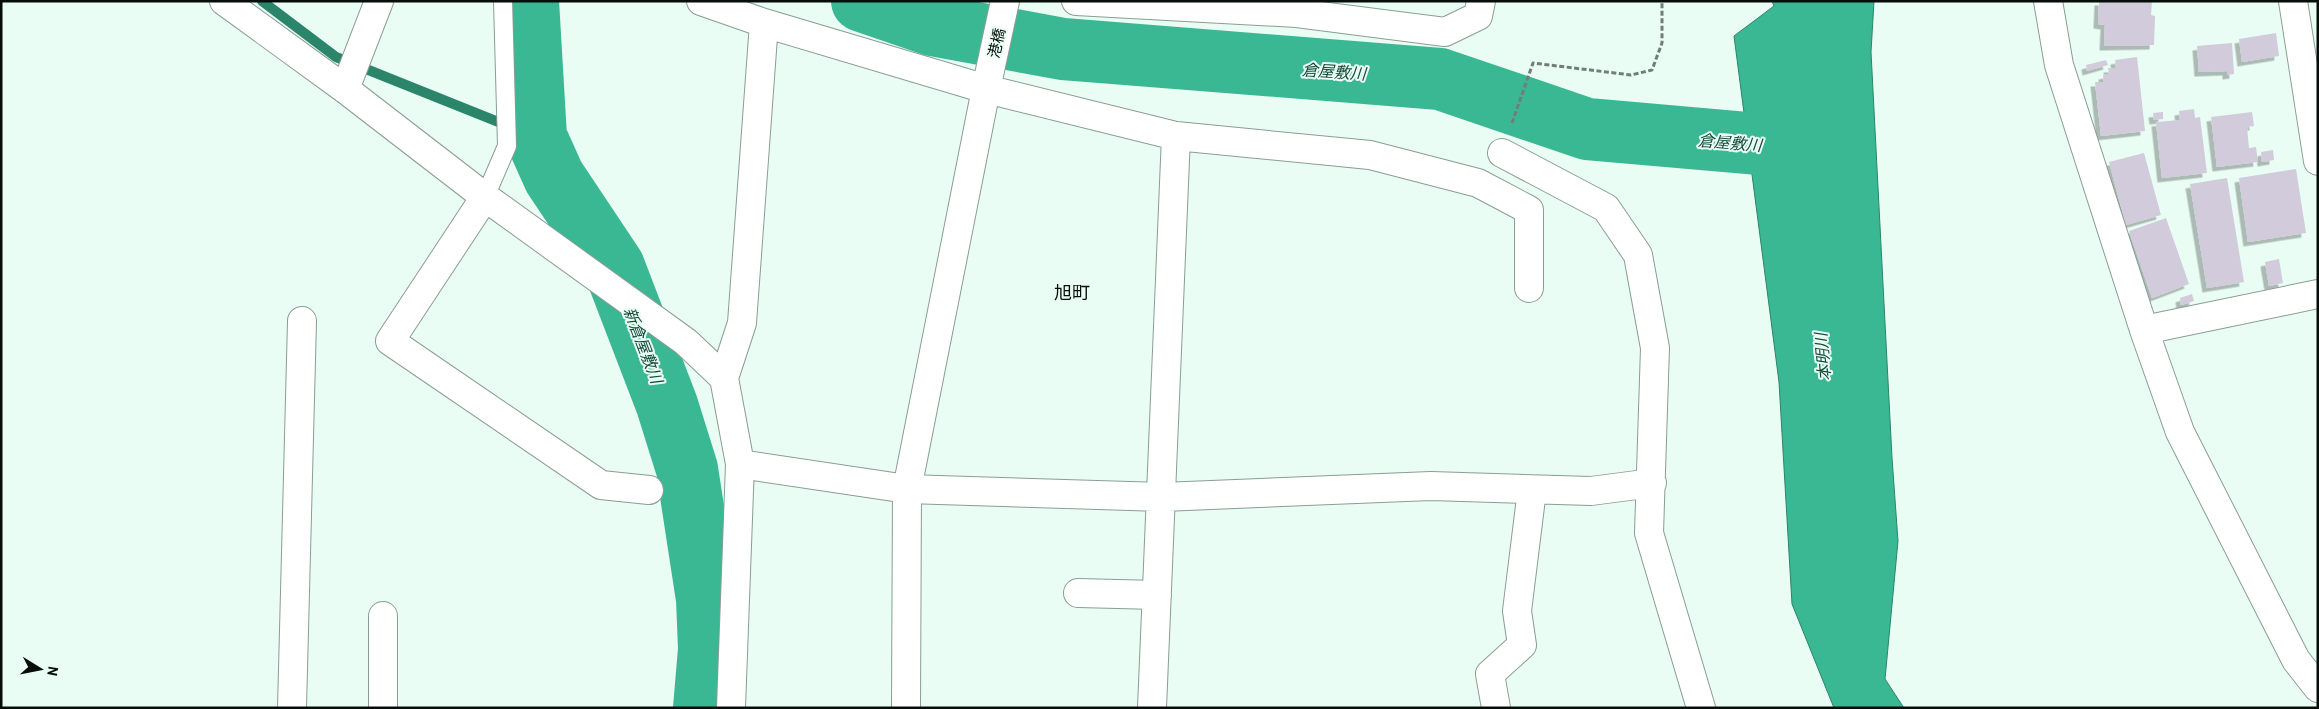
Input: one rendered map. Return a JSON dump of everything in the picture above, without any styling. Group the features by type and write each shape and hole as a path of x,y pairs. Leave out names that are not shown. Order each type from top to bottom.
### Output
{"street":[{"path":"224,1 345,89 485,196 686,342 724,378"},
{"path":"345,89 379,1"},
{"path":"701,1 764,23 988,79 1176,136 1370,155 1478,183 1529,210 1529,288"},
{"path":"1076,1 1297,13 1445,32 1478,16 1481,1"},
{"path":"2048,1 2059,65 2144,330 2180,432 2296,660 2318,688"},
{"path":"2293,1 2318,161"},
{"name":"港橋","path":"906,708 907,489 988,79 1004,10"},
{"path":"731,708 740,464 724,378 742,323 764,23"},
{"path":"1152,708 1176,136"},
{"path":"1502,153 1606,208 1638,255 1655,348 1649,533 1701,708"},
{"path":"485,196 390,341 602,486 649,490"},
{"path":"2144,330 2318,294"},
{"path":"292,708 302,321"},
{"path":"740,464 907,489 1162,497 1431,486 1592,491 1652,483"},
{"path":"1496,708 1490,674 1522,645 1517,611 1532,490"},
{"path":"1078,593 1157,595"},
{"path":"383,616 383,708"}],"lane":[{"path":"485,196 506,146 503,1"}],"path":[{"path":"1502,153 1533,63 1630,74 1652,70 1662,42 1662,1"}],"water":[{"name":"本明川","path":"1772,1 1874,1 1871,52 1898,541 1885,679 1904,708 1834,708 1792,604 1779,382 1734,36 1774,6"}],"building":[{"path":"2099,1 2152,1 2151,15 2155,16 2154,45 2104,46 2105,25 2098,24"},
{"path":"2276,33 2279,56 2242,62 2239,39"},
{"path":"2232,43 2234,74 2227,75 2227,71 2199,72 2197,46"},
{"path":"2137,57 2145,131 2101,136 2095,82 2104,82 2103,75 2109,74 2108,68 2116,68 2115,60"},
{"path":"2106,60 2108,65 2087,71 2086,65"},
{"path":"2194,109 2195,118 2200,117 2207,173 2162,178 2156,122 2180,120 2179,111"},
{"path":"2163,112 2163,119 2154,120 2153,113"},
{"path":"2252,112 2254,126 2247,127 2249,148 2256,147 2258,162 2217,167 2211,117"},
{"path":"2273,150 2274,160 2262,162 2261,152"},
{"path":"2144,153 2161,215 2126,225 2109,162"},
{"path":"2296,169 2306,233 2248,242 2239,178"},
{"path":"2227,178 2244,282 2207,288 2190,184"},
{"path":"2166,218 2189,284 2152,298 2129,231"},
{"path":"2279,259 2283,283 2269,286 2265,262"},
{"path":"2192,294 2194,301 2181,305 2180,298"}],"waterway":[{"path":"262,1 336,57 536,137"},
{"name":"新倉屋敷川","path":"528,1 536,137 554,177 614,267 667,405 687,469 707,599 709,649 704,708"},
{"name":"倉屋敷川","path":"862,1 932,25 1063,49 1440,79 1587,129 1804,148"}],"district":[{"name":"旭町","path":"1072,292"}]}
